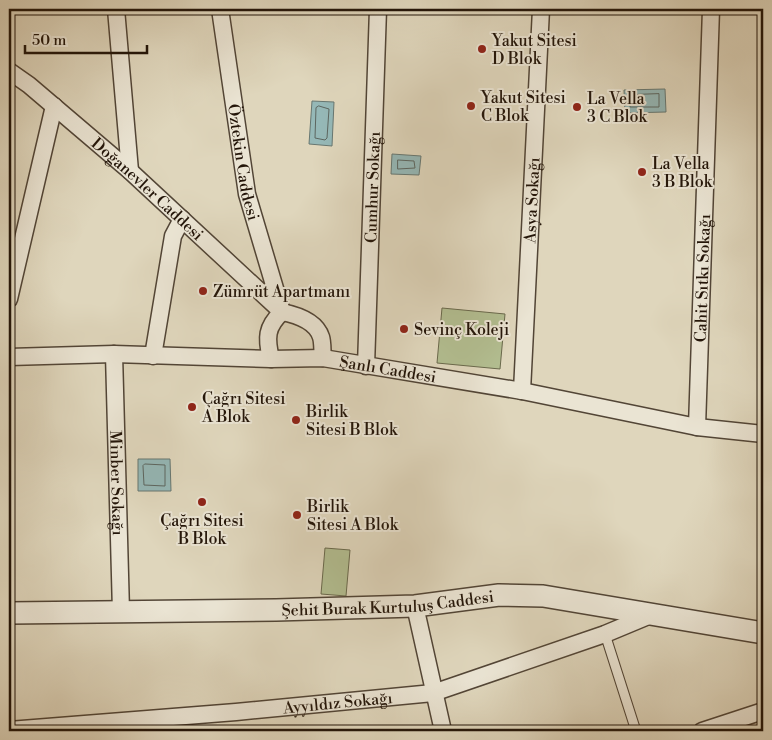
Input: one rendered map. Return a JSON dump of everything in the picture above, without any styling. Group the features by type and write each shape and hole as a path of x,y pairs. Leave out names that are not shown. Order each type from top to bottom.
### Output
{"street":[{"path":"116,9 130,171"},
{"name":"Öztekin Caddesi","path":"220,9 247,194 282,312"},
{"name":"Cumhur Sokağı","path":"366,366 378,9"},
{"name":"Asya Sokağı","path":"522,391 541,9"},
{"name":"Cahit Sıtkı Sokağı","path":"697,427 711,9"},
{"name":"Doğanevler Caddesi","path":"9,71 54,106 130,171 282,312"},
{"path":"9,298 54,106"},
{"path":"154,356 173,236 182,219"},
{"path":"271,359 266,341 267,329 282,312 297,314 309,322 321,337 322,358"},
{"name":"Şanlı Caddesi","path":"9,357 114,354 271,359 322,358 522,391 697,427 763,434"},
{"name":"Minber Sokağı","path":"114,354 122,612"},
{"name":"Şehit Burak Kurtuluş Caddesi","path":"9,613 276,610 414,606 499,595 543,596 763,633"},
{"path":"414,606 443,731"},
{"name":"Ayyıldız Sokağı","path":"9,730 236,712 433,693 605,634 653,614"},
{"path":"702,731 763,711"}],"lane":[{"path":"605,634 636,731"}],"green space":[{"path":"442,308 505,314 500,369 437,363"},
{"path":"325,548 350,550 346,596 321,594"}],"water":[{"path":"665,89 666,112 625,113 624,90"},
{"path":"312,101 334,102 332,146 309,144"},
{"path":"392,154 421,156 419,175 391,174"},
{"path":"138,459 170,459 171,491 138,491"}],"place":[{"name":"Yakut Sitesi D Blok","path":"482,49"},
{"name":"Yakut Sitesi C Blok","path":"471,106"},
{"name":"La Vella 3 C Blok","path":"577,107"},
{"name":"La Vella 3 B Blok","path":"642,172"},
{"name":"Zümrüt Apartmanı","path":"203,291"},
{"name":"Sevinç Koleji","path":"404,329"},
{"name":"Çağrı Sitesi A Blok","path":"192,407"},
{"name":"Birlik Sitesi B Blok","path":"296,420"},
{"name":"Çağrı Sitesi B Blok","path":"202,502"},
{"name":"Birlik Sitesi A Blok","path":"297,515"}]}
